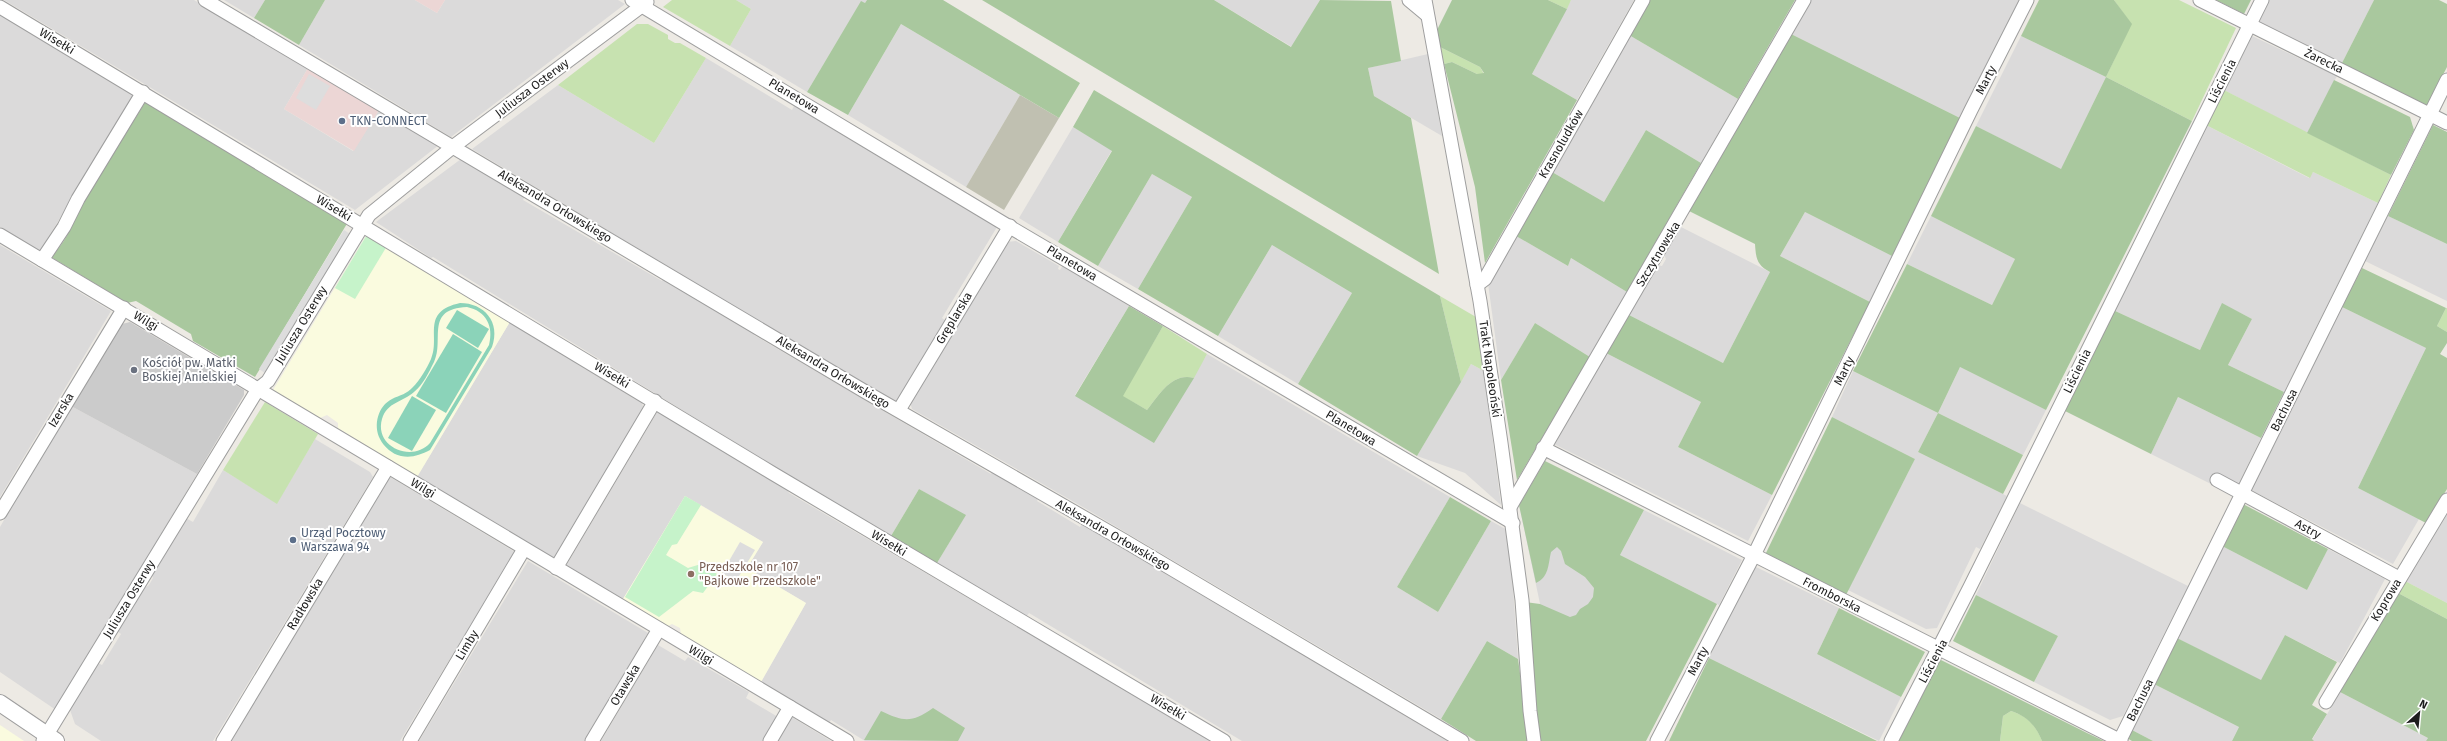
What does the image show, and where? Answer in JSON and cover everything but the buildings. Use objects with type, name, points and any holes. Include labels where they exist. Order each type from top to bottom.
[{"type":"street","name":"Aleksandra Orłowskiego","points":[[205,0],[898,410],[1462,741]]},
{"type":"street","points":[[1409,0],[1427,15]]},
{"type":"street","name":"Trakt Napoleoński","points":[[1425,0],[1477,285],[1513,523],[1522,600],[1530,711],[1534,741]]},
{"type":"street","name":"Krasnoludków","points":[[1477,285],[1485,278],[1643,0]]},
{"type":"street","name":"Szczytnowska","points":[[1510,507],[1804,0]]},
{"type":"street","name":"Marty","points":[[1657,741],[1754,555],[1971,110],[2027,0]]},
{"type":"street","name":"Żarecka","points":[[2200,0],[2447,123]]},
{"type":"street","name":"Liścienia","points":[[1891,741],[1939,649],[2262,0]]},
{"type":"street","name":"Juliusza Osterwy","points":[[49,739],[258,389],[268,381],[362,225],[382,203],[641,2]]},
{"type":"street","name":"Planetowa","points":[[641,2],[1010,226],[1513,523]]},
{"type":"street","name":"Wisełki","points":[[0,7],[772,473],[1224,741]]},
{"type":"street","name":"Bachusa","points":[[2120,741],[2447,80]]},
{"type":"street","points":[[42,260],[64,227],[78,198],[142,92]]},
{"type":"street","name":"Gręplarska","points":[[898,410],[1010,226]]},
{"type":"street","name":"Wilgi","points":[[0,235],[847,741]]},
{"type":"street","name":"Izerska","points":[[0,513],[124,308]]},
{"type":"street","points":[[556,568],[655,401]]},
{"type":"street","name":"Fromborska","points":[[1543,448],[2120,741]]},
{"type":"street","name":"Radłowska","points":[[223,741],[388,467]]},
{"type":"street","name":"Astry","points":[[2217,480],[2399,578]]},
{"type":"street","name":"Koprowa","points":[[2326,702],[2447,500]]},
{"type":"street","name":"Limby","points":[[410,741],[524,549]]},
{"type":"street","name":"Otawska","points":[[592,741],[659,630]]},
{"type":"street","points":[[0,703],[49,739]]},
{"type":"street","points":[[770,741],[790,707]]},
{"type":"shaded area","points":[[4,0],[194,0],[308,68],[284,109],[353,151],[379,110],[439,145],[355,210]]},
{"type":"shaded area","points":[[224,0],[265,0],[254,18]]},
{"type":"shaded area","points":[[325,0],[415,0],[437,13],[445,0],[618,0],[625,4],[451,137],[299,45]]},
{"type":"shaded area","points":[[415,0],[445,0],[437,13]]},
{"type":"shaded area","points":[[736,0],[867,0],[865,3],[861,2],[807,92],[730,46],[751,9]]},
{"type":"shaded area","points":[[1214,0],[1320,0],[1292,47]]},
{"type":"shaded area","points":[[1571,0],[1634,0],[1577,100],[1532,74]]},
{"type":"shaded area","points":[[1810,0],[2021,0],[1962,119],[1791,34]]},
{"type":"shaded area","points":[[2266,0],[2374,0],[2342,63],[2255,20]]},
{"type":"shaded area","points":[[0,14],[135,95],[40,251],[0,227]]},
{"type":"shaded area","points":[[901,24],[1020,95],[966,187],[848,115]]},
{"type":"shaded area","points":[[2248,34],[2337,76],[2307,133],[2222,89]]},
{"type":"shaded area","points":[[1629,35],[1738,99],[1701,163],[1646,130],[1604,202],[1552,172]]},
{"type":"shaded area","points":[[2021,36],[2106,77],[2061,170],[1976,126]]},
{"type":"shaded area","points":[[1428,54],[1442,136],[1374,96],[1368,68]]},
{"type":"shaded area","points":[[706,58],[792,110],[794,106],[997,227],[942,318],[946,321],[895,403],[472,149],[558,85],[654,143]]},
{"type":"shaded area","points":[[308,68],[379,110],[354,151],[284,109]]},
{"type":"shaded area","points":[[309,74],[330,86],[316,110],[296,98]]},
{"type":"shaded area","points":[[1020,95],[1059,118],[1004,210],[966,187]]},
{"type":"shaded area","points":[[2204,124],[2309,178],[2313,172],[2378,203],[2284,392],[2228,365],[2252,319],[2223,304],[2200,350],[2113,310]]},
{"type":"shaded area","points":[[1073,127],[1112,150],[1058,242],[1019,218]]},
{"type":"shaded area","points":[[461,159],[525,196],[523,200],[662,281],[664,277],[756,331],[754,335],[991,474],[993,469],[1039,497],[1037,501],[1080,527],[1083,523],[1448,741],[1242,741],[1029,613],[1026,617],[937,563],[965,516],[919,489],[891,536],[743,452],[744,448],[433,257],[431,258],[376,222]]},
{"type":"shaded area","points":[[1152,174],[1192,197],[1138,289],[1098,266]]},
{"type":"shaded area","points":[[1805,212],[1892,256],[1870,302],[1780,256]]},
{"type":"shaded area","points":[[1931,216],[2015,259],[1992,305],[1907,264]]},
{"type":"shaded area","points":[[2388,216],[2447,244],[2447,301],[2365,261]]},
{"type":"shaded area","points":[[1681,227],[1770,272],[1723,363],[1629,315],[1658,265],[1662,266],[1666,259],[1664,255]]},
{"type":"shaded area","points":[[344,230],[350,234],[265,373],[259,369]]},
{"type":"shaded area","points":[[368,233],[511,320],[417,477],[338,428],[338,423],[327,415],[320,418],[273,390]]},
{"type":"shaded area","points":[[1516,236],[1568,266],[1571,258],[1627,292],[1590,357],[1535,323],[1501,380],[1488,283]]},
{"type":"shaded area","points":[[1016,241],[1059,266],[1058,269],[1060,270],[1063,265],[1129,306],[1075,395],[1154,442],[1207,354],[1450,497],[1397,587],[1438,612],[1491,521],[1509,531],[1518,659],[1487,641],[1441,719],[1088,510],[912,409],[910,402],[1006,242]]},
{"type":"shaded area","points":[[0,245],[111,311],[0,497]]},
{"type":"shaded area","points":[[1272,245],[1352,293],[1298,384],[1218,336]]},
{"type":"shaded area","points":[[2342,307],[2426,348],[2358,488],[2419,519],[2393,564],[2251,490]]},
{"type":"shaded area","points":[[511,320],[579,361],[577,364],[642,403],[644,410],[554,558],[417,477]]},
{"type":"shaded area","points":[[130,322],[244,390],[244,395],[197,474],[71,406],[122,324]]},
{"type":"shaded area","points":[[1606,353],[1701,402],[1678,447],[1772,495],[1748,541],[1552,443],[1581,397]]},
{"type":"shaded area","points":[[1471,364],[1484,371],[1501,505],[1465,473],[1417,456]]},
{"type":"shaded area","points":[[1960,367],[2046,410],[2023,455],[1938,413]]},
{"type":"shaded area","points":[[1853,371],[1938,413],[1918,452],[2007,496],[1980,549],[1976,547],[1937,628],[1926,629],[1848,590],[1915,459],[1832,417]]},
{"type":"shaded area","points":[[2178,397],[2261,438],[2233,495],[2151,454]]},
{"type":"shaded area","points":[[71,406],[197,474],[56,710],[0,672],[0,527]]},
{"type":"shaded area","points":[[659,409],[785,486],[789,493],[1212,741],[865,741],[831,720],[829,723],[761,682],[806,603],[747,568],[763,542],[701,505],[650,554],[623,599],[566,566]]},
{"type":"shaded area","points":[[315,439],[370,472],[373,477],[213,741],[101,741],[75,724],[70,710],[98,663],[102,665],[121,634],[117,631],[144,588],[149,585],[153,578],[151,572],[163,559],[161,556],[184,517],[193,522],[223,470],[277,503]]},
{"type":"shaded area","points":[[390,477],[515,552],[400,741],[231,741]]},
{"type":"shaded area","name":"Przedszkole nr 107 \"Bajkowe Przedszkole\"","points":[[685,496],[763,542],[747,568],[806,603],[761,682],[681,634],[680,628],[672,624],[668,626],[623,599]]},
{"type":"shaded area","points":[[2020,503],[2188,586],[2123,716],[2110,720],[2034,682],[2058,636],[1976,595]]},
{"type":"shaded area","points":[[1519,505],[1620,555],[1555,674]]},
{"type":"shaded area","points":[[1644,510],[1742,560],[1719,605],[1620,555]]},
{"type":"shaded area","points":[[2447,511],[2447,603],[2405,581]]},
{"type":"shaded area","points":[[740,542],[755,550],[736,581],[722,573]]},
{"type":"shaded area","points":[[2222,546],[2307,590],[2328,549],[2385,579],[2340,663],[2285,635],[2261,681],[2177,638]]},
{"type":"shaded area","points":[[528,561],[648,633],[585,741],[419,741]]},
{"type":"shaded area","points":[[1754,566],[1839,608],[1817,654],[1901,697],[1879,741],[1709,658]]},
{"type":"shaded area","points":[[658,645],[685,661],[688,657],[749,692],[746,698],[778,717],[764,741],[601,741]]},
{"type":"shaded area","points":[[2154,684],[2239,727],[2232,741],[2153,741],[2132,730]]},
{"type":"shaded area","points":[[2340,692],[2428,738],[2426,741],[2312,740]]},
{"type":"shaded area","points":[[790,716],[831,741],[776,741]]},
{"type":"shaded area","points":[[0,725],[24,741],[0,741]]},
{"type":"green space","points":[[265,0],[325,0],[299,45],[254,18]]},
{"type":"green space","points":[[672,0],[736,0],[751,9],[730,46],[663,7]]},
{"type":"green space","points":[[867,0],[943,0],[1080,83],[1059,118],[901,24],[848,115],[807,92],[861,1],[865,3]]},
{"type":"green space","points":[[982,0],[1214,0],[1291,47],[1320,0],[1391,1],[1401,61],[1368,68],[1374,96],[1411,118],[1439,274]]},
{"type":"green space","points":[[1452,0],[1548,0],[1567,9],[1532,74],[1577,100],[1485,263],[1475,187],[1444,64],[1452,62],[1477,74],[1484,73],[1480,67],[1440,47],[1436,32]]},
{"type":"green space","points":[[1548,0],[1571,0],[1567,9]]},
{"type":"green space","points":[[1649,0],[1795,0],[1738,99],[1629,35]]},
{"type":"green space","points":[[2039,0],[2114,0],[2132,24],[2106,77],[2021,36]]},
{"type":"green space","points":[[2114,0],[2179,0],[2236,28],[2192,121],[2106,77],[2131,24]]},
{"type":"green space","points":[[2216,0],[2251,0],[2244,14]]},
{"type":"green space","points":[[2374,0],[2439,0],[2447,4],[2447,67],[2427,106],[2342,63]]},
{"type":"green space","points":[[637,24],[648,24],[668,35],[668,39],[675,43],[680,43],[706,58],[654,143],[558,85]]},
{"type":"green space","points":[[1791,34],[1962,119],[1892,256],[1805,212],[1780,256],[1870,302],[1772,495],[1678,447],[1701,402],[1606,353],[1629,315],[1723,363],[1770,272],[1762,267],[1758,261],[1755,244],[1689,211]]},
{"type":"green space","points":[[1440,47],[1480,67],[1484,74],[1477,74],[1452,62],[1444,64]]},
{"type":"green space","points":[[2106,77],[2192,121],[2046,410],[1960,367],[1938,413],[1853,371],[1907,264],[1992,305],[2015,259],[1931,216],[1976,126],[2061,169]]},
{"type":"green space","points":[[2334,80],[2410,117],[2414,130],[2391,175],[2307,133]]},
{"type":"green space","points":[[2222,89],[2391,175],[2378,203],[2313,172],[2310,178],[2204,124]]},
{"type":"green space","points":[[1094,90],[1440,296],[1461,382],[1417,456],[1298,384],[1352,293],[1272,245],[1218,336],[1138,289],[1192,197],[1152,174],[1098,266],[1058,242],[1112,151],[1073,127]]},
{"type":"green space","points":[[146,101],[348,222],[255,377],[193,341],[191,334],[136,301],[127,303],[51,257],[67,236],[77,212]]},
{"type":"green space","points":[[2433,125],[2447,132],[2447,244],[2388,216]]},
{"type":"green space","points":[[1646,130],[1701,163],[1627,292],[1571,258],[1568,266],[1516,236],[1552,172],[1604,202]]},
{"type":"green space","points":[[368,233],[387,246],[355,299],[335,288]]},
{"type":"green space","points":[[2362,268],[2446,308],[2437,326],[2447,332],[2447,343],[2440,354],[2447,358],[2447,489],[2426,523],[2358,488],[2426,348],[2342,307]]},
{"type":"green space","points":[[1440,296],[1476,317],[1484,371],[1471,364],[1461,382]]},
{"type":"green space","points":[[460,303],[476,306],[483,310],[492,322],[494,330],[492,347],[430,450],[419,455],[405,457],[394,454],[380,439],[377,428],[378,416],[383,406],[387,402],[411,389],[423,374],[431,359],[433,351],[434,326],[436,319],[440,312],[448,307]],"holes":[[[467,307],[474,309],[487,320],[490,332],[489,345],[430,443],[422,449],[414,452],[405,452],[396,449],[389,444],[381,429],[384,413],[391,406],[414,392],[426,378],[437,353],[438,327],[445,313],[454,309]]]},
{"type":"green space","points":[[2222,303],[2252,319],[2228,365],[2284,392],[2261,438],[2178,397],[2151,454],[2065,411],[2113,310],[2200,350]]},
{"type":"green space","points":[[1129,306],[1163,326],[1123,396],[1147,410],[1167,386],[1179,378],[1194,378],[1154,443],[1075,396]]},
{"type":"green space","points":[[2447,308],[2447,332],[2437,326]]},
{"type":"green space","points":[[457,310],[489,329],[478,348],[446,328]]},
{"type":"green space","points":[[1535,323],[1590,357],[1517,480],[1501,380]]},
{"type":"green space","points":[[1163,326],[1207,354],[1194,378],[1179,378],[1167,386],[1147,410],[1122,396]]},
{"type":"green space","points":[[453,334],[482,352],[446,413],[416,396]]},
{"type":"green space","points":[[412,396],[436,410],[412,451],[388,438]]},
{"type":"green space","points":[[265,402],[318,434],[277,504],[223,470]]},
{"type":"green space","points":[[1938,413],[2023,455],[2003,494],[1918,452]]},
{"type":"green space","points":[[1832,417],[1915,459],[1846,595],[1765,555]]},
{"type":"green space","points":[[1545,461],[1644,510],[1620,555],[1717,604],[1646,741],[1476,741],[1441,719],[1487,641],[1518,659],[1525,709],[1525,602],[1540,604],[1570,617],[1576,615],[1580,609],[1588,604],[1593,597],[1594,588],[1585,577],[1565,564],[1561,551],[1557,547],[1551,552],[1546,574],[1536,583],[1519,505]]},
{"type":"green space","points":[[919,489],[966,515],[937,563],[891,536]]},
{"type":"green space","points":[[685,496],[701,505],[677,544],[672,545],[666,555],[688,568],[701,564],[717,574],[703,593],[693,591],[659,617],[625,597]]},
{"type":"green space","points":[[1450,497],[1491,521],[1438,612],[1397,587]]},
{"type":"green space","points":[[2243,504],[2328,549],[2307,590],[2222,546]]},
{"type":"green space","points":[[2405,581],[2447,603],[2447,619],[2398,593]]},
{"type":"green space","points":[[2398,593],[2447,619],[2447,741],[2426,741],[2428,738],[2340,692]]},
{"type":"green space","points":[[1976,595],[2058,636],[2034,682],[1953,641]]},
{"type":"green space","points":[[1839,608],[1925,652],[1901,697],[1817,654]]},
{"type":"green space","points":[[2285,635],[2337,662],[2312,705],[2327,714],[2312,739],[2314,741],[2232,741],[2239,727],[2154,684],[2177,638],[2261,680]]},
{"type":"green space","points":[[1709,658],[1877,741],[1669,741]]},
{"type":"green space","points":[[1939,659],[2104,741],[2042,741],[2034,726],[2030,722],[2017,713],[2011,711],[2003,716],[2000,741],[1898,741]]},
{"type":"green space","points":[[933,708],[965,728],[958,741],[864,740],[881,711],[902,719],[908,719],[926,713]]},
{"type":"green space","points":[[2011,711],[2026,718],[2037,730],[2042,741],[2000,741],[2003,716]]},
{"type":"green space","points":[[2132,730],[2153,741],[2132,741],[2127,738]]},
{"type":"place","name":"TKN-CONNECT","points":[[342,121]]},
{"type":"place","name":"Kościół pw. Matki Boskiej Anielskiej","points":[[134,370]]},
{"type":"place","name":"Urząd Pocztowy Warszawa 94","points":[[293,540]]},
{"type":"place","name":"Przedszkole nr 107 \"Bajkowe Przedszkole\"","points":[[691,574]]}]
